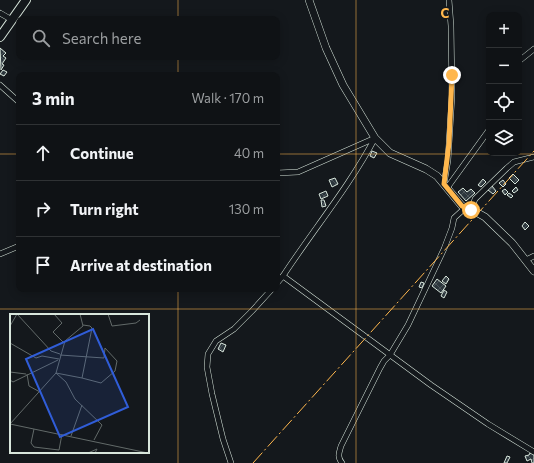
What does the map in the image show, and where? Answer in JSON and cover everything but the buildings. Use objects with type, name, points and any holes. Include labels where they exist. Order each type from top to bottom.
[{"type":"main road","points":[[0,37],[26,0]]},
{"type":"street","points":[[309,0],[326,48],[344,85],[375,138],[390,153],[431,172],[441,179],[458,201],[468,209],[485,217],[512,243],[534,271]]},
{"type":"street","points":[[446,186],[452,95],[449,0]]},
{"type":"street","points":[[0,13],[12,20]]},
{"type":"street","points":[[522,59],[534,49]]},
{"type":"street","points":[[0,85],[16,99]]},
{"type":"street","points":[[446,186],[486,134]]},
{"type":"street","points":[[280,173],[298,172],[375,138]]},
{"type":"street","points":[[280,280],[333,205],[375,138]]},
{"type":"street","points":[[342,463],[338,456],[341,446],[380,368],[390,355],[408,325],[430,280],[452,228],[454,218],[468,209],[478,195],[514,162],[534,157]]},
{"type":"street","points":[[0,254],[16,247]]},
{"type":"street","points":[[526,260],[534,256]]},
{"type":"street","points":[[283,276],[431,385],[488,424],[534,452]]},
{"type":"street","points":[[231,463],[223,439],[212,394],[207,367],[208,354],[216,341],[234,329],[269,292]]},
{"type":"power","points":[[253,463],[534,151]]},
{"type":"route","points":[[452,75],[448,160],[444,184],[462,206],[471,210]]}]
